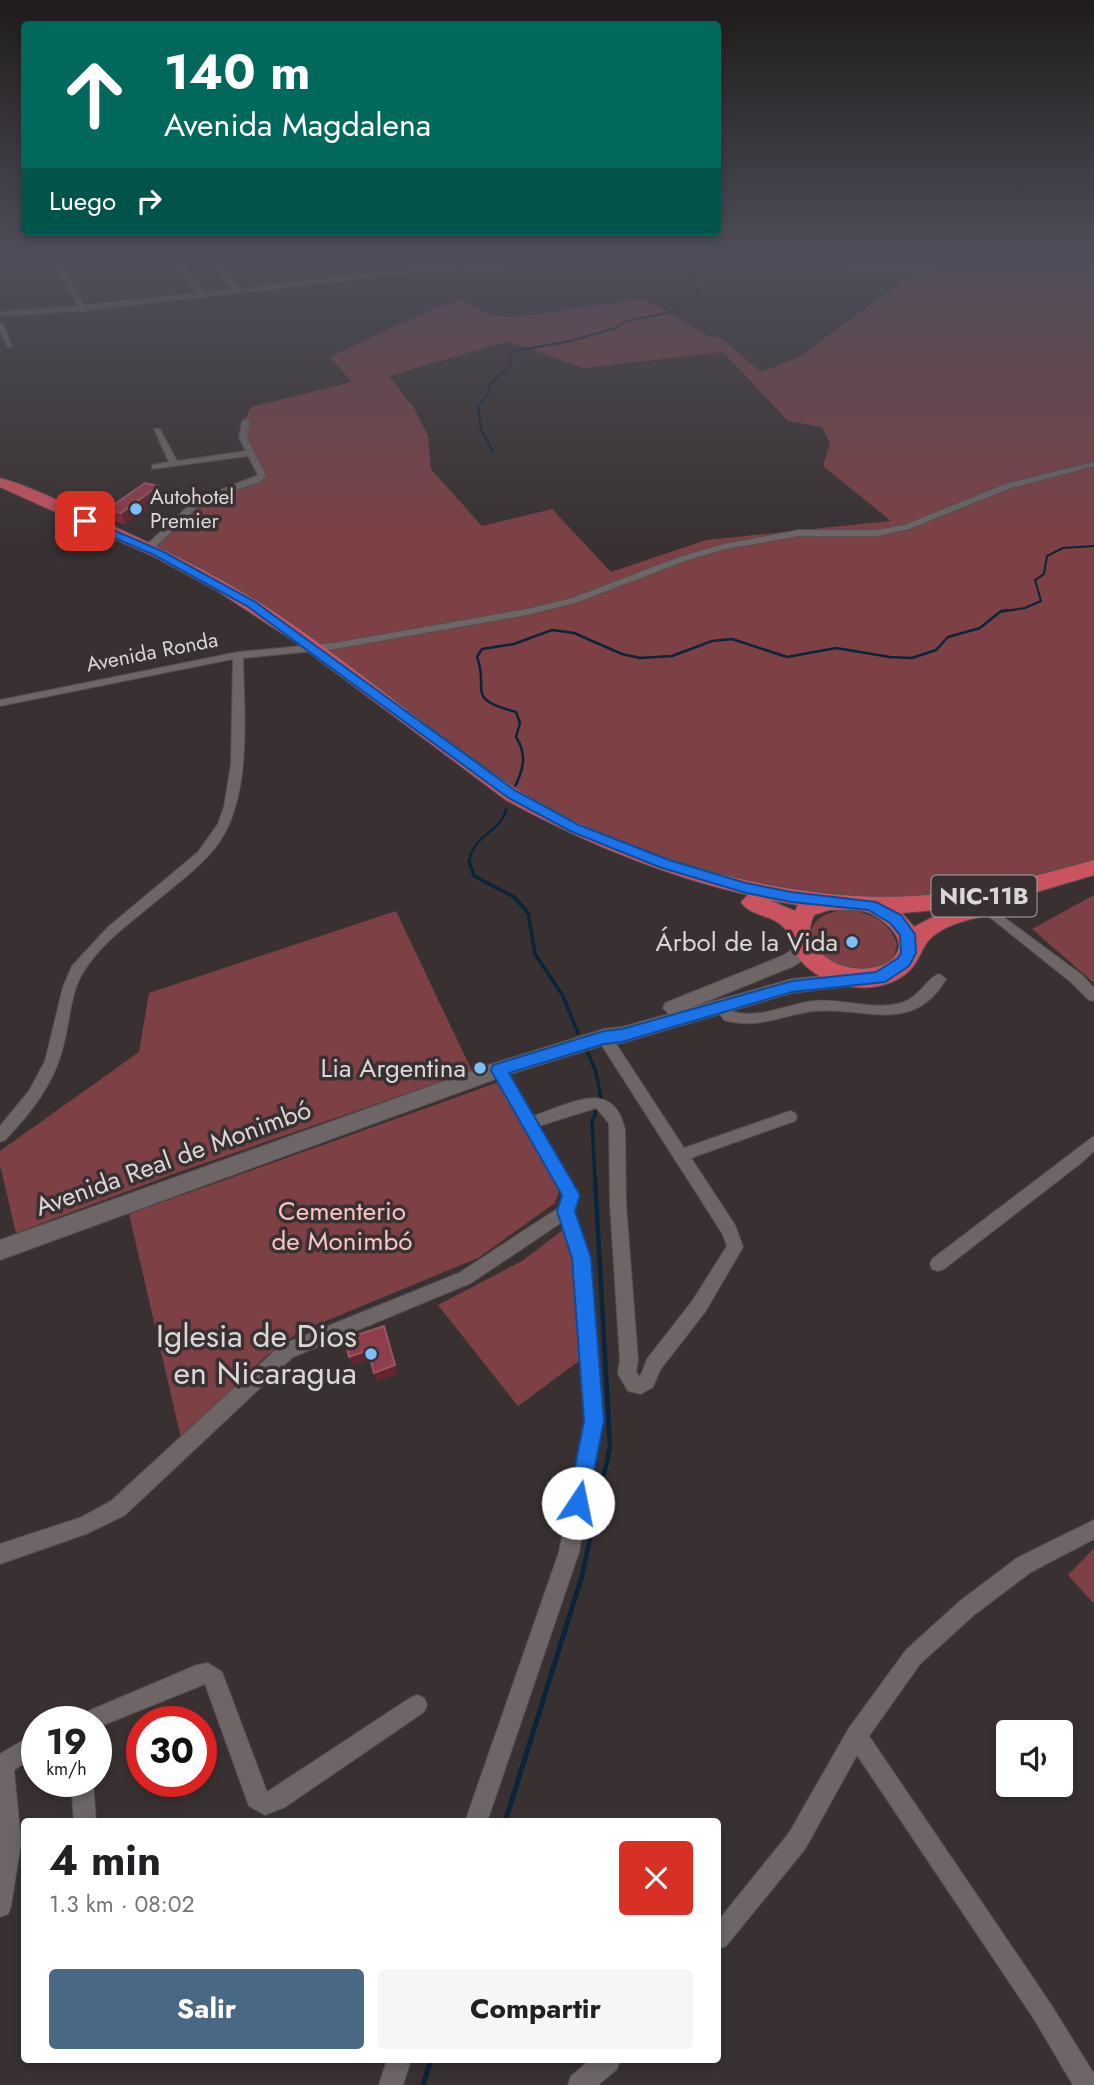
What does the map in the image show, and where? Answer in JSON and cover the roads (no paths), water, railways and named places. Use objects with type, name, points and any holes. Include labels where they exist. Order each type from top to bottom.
[{"type":"highway","name":"NIC-11B","points":[[0,482],[148,549],[230,592],[536,818],[596,849],[781,912],[791,919],[808,955],[832,974],[852,980],[872,980],[888,974],[903,962],[910,945],[925,929],[940,920],[1094,877]]},
{"type":"highway","name":"NIC-11B","points":[[0,489],[196,579],[305,648],[512,794],[574,828],[628,850],[766,893],[871,905],[964,900],[1017,889],[1094,867]]},
{"type":"highway","points":[[799,935],[806,910],[827,902]]},
{"type":"highway","name":"NIC-11B","points":[[871,905],[895,919],[907,934],[910,945]]},
{"type":"street","points":[[148,549],[191,507],[211,495],[262,476],[243,438],[246,421]]},
{"type":"street","points":[[158,431],[174,464]]},
{"type":"street","points":[[155,467],[250,453]]},
{"type":"street","name":"Avenida Ronda","points":[[0,703],[237,655],[305,648],[527,612],[575,600],[682,559],[724,547],[799,533],[877,533],[906,527],[1008,486],[1094,464]]},
{"type":"street","points":[[0,1136],[44,1082],[75,974],[84,960],[124,921],[184,870],[212,842],[224,825],[231,801],[238,733],[237,655]]},
{"type":"street","points":[[986,908],[1077,979],[1094,996]]},
{"type":"street","name":"Avenida Real de Monimbó","points":[[604,1037],[618,1028],[777,967],[798,954],[799,935]]},
{"type":"street","points":[[722,1006],[729,1016],[751,1020],[816,1006],[899,1009],[924,997],[939,979]]},
{"type":"street","name":"Avenida Real de Monimbó","points":[[0,1251],[499,1070],[604,1037],[622,1035],[810,982],[852,980]]},
{"type":"street","points":[[528,1124],[596,1102],[603,1104],[616,1121],[618,1204],[629,1360],[627,1374],[634,1385],[641,1385],[647,1381],[653,1365],[699,1306],[735,1247],[734,1238],[604,1037]]},
{"type":"street","points":[[477,1818],[569,1552],[594,1421],[582,1258],[566,1211],[571,1195],[499,1070]]},
{"type":"street","points":[[679,1156],[790,1117]]},
{"type":"street","points":[[938,1264],[981,1228],[1014,1208],[1053,1178],[1094,1142]]},
{"type":"street","points":[[0,1554],[86,1525],[118,1508],[288,1351],[465,1279],[566,1211]]},
{"type":"street","points":[[721,1934],[797,1841],[856,1735],[913,1657],[967,1608],[1024,1565],[1094,1529]]},
{"type":"street","points":[[112,1711],[197,1675],[208,1673],[215,1679],[257,1798],[265,1804],[277,1799],[417,1705]]},
{"type":"street","points":[[856,1735],[1042,2011],[1087,2085]]},
{"type":"street","points":[[0,1906],[10,1842],[2,1766],[21,1753]]},
{"type":"street","points":[[83,1797],[85,1818]]},
{"type":"street","points":[[391,2085],[398,2063]]},
{"type":"street","points":[[580,2085],[605,2063]]},
{"type":"waterway","points":[[493,452],[481,429],[478,407],[490,391],[489,385],[512,364],[509,359],[514,351]]},
{"type":"waterway","points":[[1000,612],[1025,608],[1041,601],[1035,580],[1044,574],[1047,556],[1063,548],[1094,546]]},
{"type":"waterway","points":[[513,790],[523,764],[522,750],[516,737],[520,723],[516,712],[489,702],[481,692],[477,657],[482,649],[514,644],[552,630],[574,633],[622,654],[640,658],[672,656],[712,641],[732,639],[787,657],[836,648],[912,658],[936,650],[948,637],[980,628],[1001,611],[1008,610]]},
{"type":"waterway","points":[[469,862],[475,846],[499,823],[506,809]]},
{"type":"waterway","points":[[469,862],[474,876],[514,897],[528,913],[535,954],[563,996],[578,1033]]},
{"type":"waterway","points":[[587,1051],[596,1072],[601,1098]]},
{"type":"waterway","points":[[595,1180],[592,1122],[598,1107]]},
{"type":"waterway","points":[[581,1580],[610,1447],[595,1178]]},
{"type":"waterway","points":[[506,1818],[581,1579]]},
{"type":"waterway","points":[[423,2085],[430,2063]]},
{"type":"place","name":"Autohotel Premier","points":[[136,509]]},
{"type":"place","name":"Árbol de la Vida","points":[[852,942]]},
{"type":"place","name":"Lia Argentina","points":[[480,1068]]},
{"type":"place","name":"Iglesia de Dios en Nicaragua","points":[[371,1354]]},
{"type":"park label","name":"Cementerio de Monimbó","points":[[342,1226]]}]
